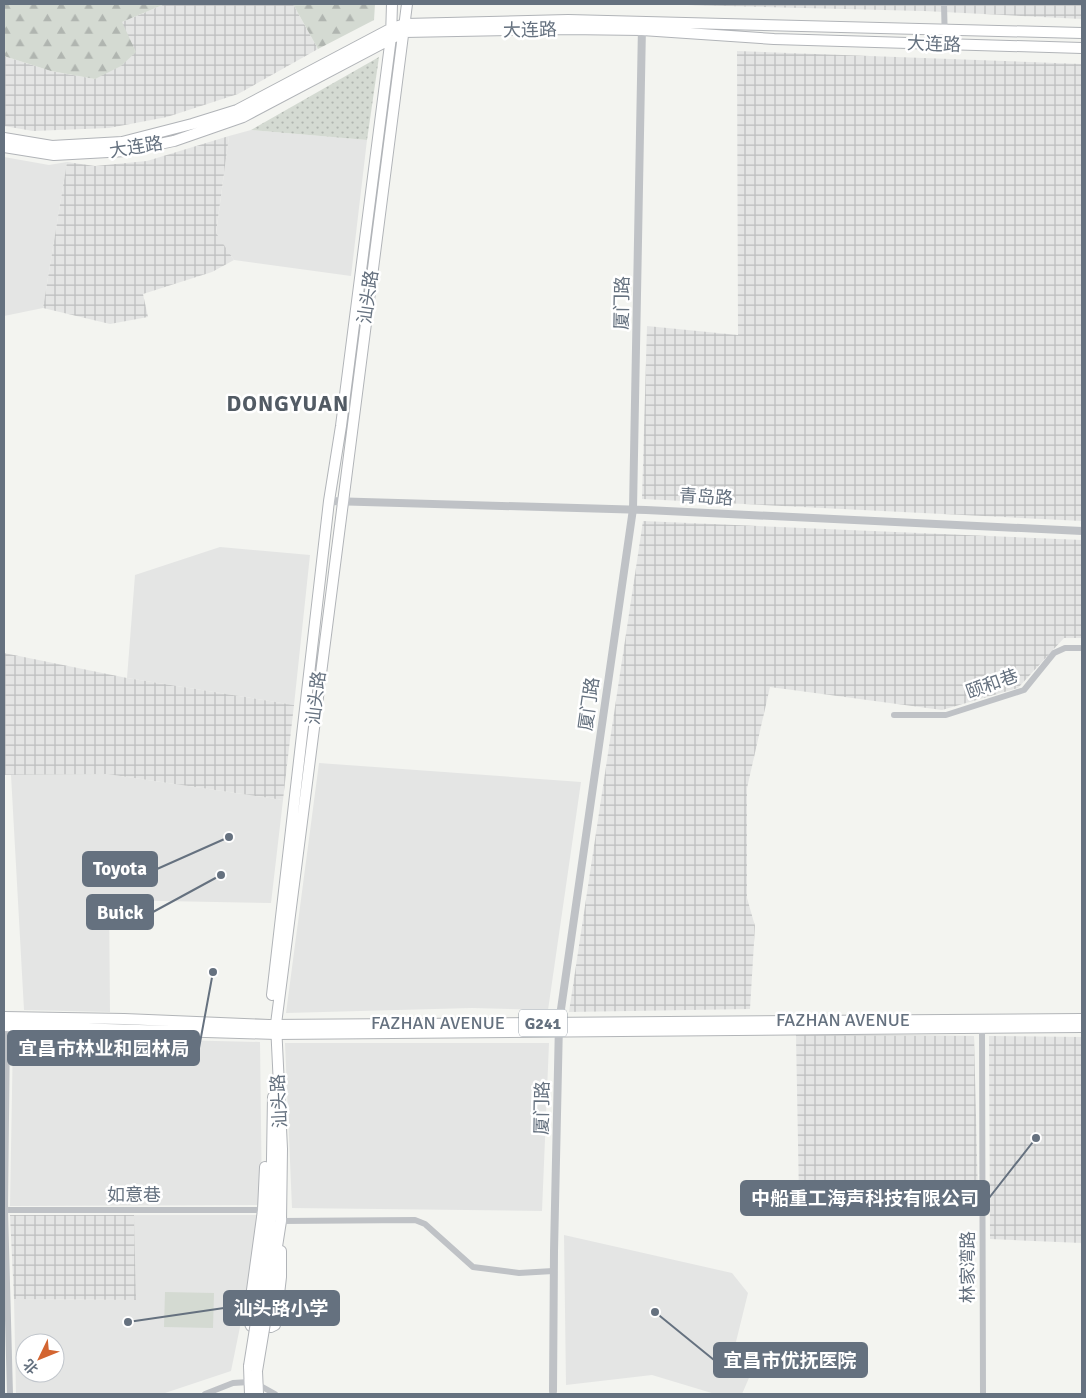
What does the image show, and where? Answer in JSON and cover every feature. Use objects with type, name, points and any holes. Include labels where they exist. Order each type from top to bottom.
[{"type":"main road","name":"汕头路","points":[[250,1394],[255,1386],[253,1369],[261,1316],[271,1220],[273,1029],[329,501],[341,426],[391,32],[392,4]]},
{"type":"main road","name":"汕头路","points":[[261,1316],[281,1221],[282,1149],[273,1029],[407,4]]},
{"type":"main road","name":"大连路","points":[[4,138],[52,146],[122,142],[192,124],[237,110],[391,32],[404,28],[566,29],[642,26],[1082,32]]},
{"type":"main road","name":"大连路","points":[[642,26],[774,39],[1082,48]]},
{"type":"main road","name":"大连路","points":[[4,146],[54,155],[126,151],[174,141],[243,117],[391,32]]},
{"type":"main road","name":"FAZHAN AVENUE","points":[[983,1024],[1082,1019]]},
{"type":"main road","name":"FAZHAN AVENUE","points":[[5,1023],[273,1029],[983,1024],[1082,1027]]},
{"type":"main road","points":[[251,1326],[248,1319],[263,1210],[266,1107],[273,1085]]},
{"type":"main road","points":[[271,1327],[275,1325],[281,1277],[281,1221]]},
{"type":"street","points":[[944,4],[945,44]]},
{"type":"street","name":"厦门路","points":[[553,1391],[559,1027],[633,509],[642,26]]},
{"type":"street","name":"青岛路","points":[[329,501],[633,509],[1082,531]]},
{"type":"street","name":"颐和巷","points":[[894,715],[946,715],[1024,690],[1054,653],[1065,648],[1082,648]]},
{"type":"street","points":[[5,1023],[5,1210],[10,1394]]},
{"type":"street","name":"林家湾路","points":[[983,1024],[983,1394]]},
{"type":"street","name":"如意巷","points":[[5,1210],[263,1210]]},
{"type":"street","points":[[281,1221],[416,1220],[425,1224],[473,1267],[519,1273],[554,1271]]},
{"type":"street","points":[[205,1394],[233,1383],[255,1386],[275,1394]]},
{"type":"shaded area","points":[[165,4],[293,4],[318,49],[238,94],[167,117],[109,128],[33,131],[4,126],[4,56],[51,71],[95,79],[122,22]]},
{"type":"shaded area","points":[[649,4],[1082,4],[1082,19],[924,11]]},
{"type":"shaded area","points":[[737,51],[1082,64],[1082,521],[642,499],[647,326],[738,335]]},
{"type":"shaded area","points":[[251,130],[367,140],[351,276],[234,260],[216,234],[229,136]]},
{"type":"shaded area","points":[[229,136],[216,233],[234,260],[212,272],[143,294],[148,317],[110,324],[43,308],[67,162],[95,166],[147,161]]},
{"type":"shaded area","points":[[4,157],[49,165],[67,162],[43,308],[4,316]]},
{"type":"shaded area","points":[[643,521],[1082,540],[1082,638],[1064,638],[1018,688],[942,710],[770,687],[747,788],[747,898],[755,926],[750,1009],[569,1012]]},
{"type":"shaded area","points":[[220,547],[310,555],[294,705],[127,678],[135,575]]},
{"type":"shaded area","points":[[4,653],[127,678],[294,705],[283,800],[107,774],[4,775]]},
{"type":"shaded area","points":[[319,763],[581,782],[548,1010],[472,1008],[286,1013]]},
{"type":"shaded area","points":[[107,774],[283,800],[271,903],[109,900],[110,1012],[24,1010],[11,775]]},
{"type":"shaded area","points":[[796,1035],[974,1036],[978,1198],[799,1197]]},
{"type":"shaded area","points":[[13,1036],[260,1042],[262,1205],[10,1206]]},
{"type":"shaded area","points":[[989,1036],[1082,1037],[1082,1243],[990,1239]]},
{"type":"shaded area","points":[[285,1043],[549,1043],[542,1211],[292,1208]]},
{"type":"shaded area","points":[[10,1215],[134,1215],[136,1300],[14,1299]]},
{"type":"shaded area","points":[[134,1215],[257,1215],[250,1278],[231,1371],[162,1394],[16,1394],[16,1383],[65,1383],[65,1333],[15,1333],[15,1346],[14,1299],[136,1300]]},
{"type":"shaded area","points":[[564,1235],[732,1273],[748,1293],[733,1354],[755,1364],[742,1394],[715,1394],[652,1375],[566,1385]]},
{"type":"green space","points":[[4,4],[165,4],[122,22],[136,52],[121,66],[95,79],[51,71],[4,56]]},
{"type":"green space","points":[[293,4],[375,4],[374,20],[318,49]]},
{"type":"green space","points":[[379,57],[367,140],[251,130]]},
{"type":"green space","points":[[165,1292],[214,1293],[213,1328],[164,1327]]},
{"type":"place","name":"Toyota","points":[[229,837]]},
{"type":"place","name":"Buick","points":[[221,875]]},
{"type":"place","name":"宜昌市林业和园林局","points":[[213,972]]},
{"type":"place","name":"中船重工海声科技有限公司","points":[[1036,1138]]},
{"type":"place","name":"宜昌市优抚医院","points":[[655,1312]]},
{"type":"place","name":"汕头路小学","points":[[128,1322]]},
{"type":"district","name":"DONGYUAN","points":[[288,403]]}]
